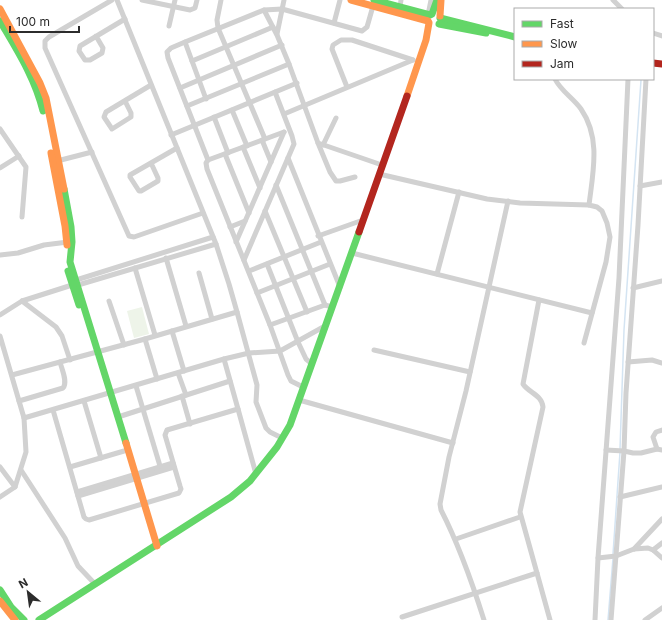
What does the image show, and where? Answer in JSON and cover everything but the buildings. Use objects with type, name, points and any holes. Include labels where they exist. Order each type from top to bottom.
[{"type":"main road","points":[[351,0],[373,3],[494,35],[512,36]]},
{"type":"main road","points":[[434,19],[437,0]]},
{"type":"main road","points":[[39,620],[155,547],[231,496],[250,481],[277,447],[290,424],[325,326],[329,306],[340,287],[352,253],[382,165],[415,60],[426,40],[441,0]]},
{"type":"main road","points":[[373,3],[400,3],[434,19]]},
{"type":"main road","points":[[0,9],[43,89],[71,227],[72,242],[70,262],[73,284]]},
{"type":"main road","points":[[0,22],[3,33],[33,79],[40,97],[68,242],[66,263],[96,353],[124,451],[134,477]]},
{"type":"main road","points":[[108,394],[118,417],[155,547]]},
{"type":"main road","points":[[0,590],[12,617]]},
{"type":"main road","points":[[0,601],[12,617],[24,620]]},
{"type":"street","points":[[112,0],[49,37],[45,41],[44,45],[129,236],[134,237],[203,212]]},
{"type":"street","points":[[117,0],[216,244],[249,353],[257,385],[256,402],[266,428],[270,432],[282,438]]},
{"type":"street","points":[[142,0],[193,10],[196,6],[197,0]]},
{"type":"street","points":[[169,26],[175,0]]},
{"type":"street","points":[[221,0],[217,20],[218,28],[264,139],[271,162]]},
{"type":"street","points":[[277,35],[284,0]]},
{"type":"street","points":[[334,24],[340,0]]},
{"type":"street","points":[[432,0],[434,19]]},
{"type":"street","points":[[613,0],[621,8]]},
{"type":"street","points":[[303,387],[289,379],[280,351],[249,271],[206,169],[206,163],[208,160],[167,52],[171,48],[264,10],[282,9],[362,31],[366,30],[373,3]]},
{"type":"street","points":[[264,10],[282,45],[297,83],[304,106],[321,144],[330,172],[336,181],[355,177]]},
{"type":"street","points":[[96,36],[103,48],[102,53],[90,60],[85,60],[79,51],[78,48],[80,46],[96,36],[125,20]]},
{"type":"street","points":[[192,61],[273,27]]},
{"type":"street","points":[[347,87],[332,49],[333,45],[341,40],[352,40],[415,60]]},
{"type":"street","points":[[185,42],[206,99]]},
{"type":"street","points":[[180,88],[282,45]]},
{"type":"street","points":[[284,114],[415,60]]},
{"type":"street","points":[[187,106],[242,85],[289,64]]},
{"type":"street","points":[[556,80],[560,88],[572,98],[588,120],[592,132],[594,148],[589,205]]},
{"type":"street","points":[[595,620],[598,558],[619,278],[628,80]]},
{"type":"street","points":[[611,620],[624,451],[628,362],[646,80]]},
{"type":"street","points":[[171,135],[297,83]]},
{"type":"street","points":[[125,101],[131,113],[131,117],[112,129],[104,117],[104,113],[151,85]]},
{"type":"street","points":[[244,260],[294,144],[290,129],[275,92]]},
{"type":"street","points":[[232,110],[260,188]]},
{"type":"street","points":[[214,117],[226,154],[249,213]]},
{"type":"street","points":[[321,144],[336,118]]},
{"type":"street","points":[[0,129],[24,163],[26,172],[22,217]]},
{"type":"street","points":[[208,160],[290,129]]},
{"type":"street","points":[[236,242],[284,132]]},
{"type":"street","points":[[321,144],[382,165]]},
{"type":"street","points":[[151,163],[158,181],[141,191],[138,191],[130,176],[151,163],[177,148]]},
{"type":"street","points":[[57,161],[92,152]]},
{"type":"street","points":[[0,168],[19,156]]},
{"type":"street","points":[[288,158],[318,236],[340,287]]},
{"type":"street","points":[[379,174],[487,199],[508,202],[589,205],[598,207],[602,211],[607,223],[610,237],[606,262],[584,343]]},
{"type":"street","points":[[640,186],[662,182]]},
{"type":"street","points":[[270,325],[329,306],[311,271],[276,185]]},
{"type":"street","points":[[437,274],[458,192]]},
{"type":"street","points":[[484,620],[456,539],[441,510],[440,504],[508,202]]},
{"type":"street","points":[[265,211],[307,312]]},
{"type":"street","points":[[318,236],[363,220]]},
{"type":"street","points":[[230,227],[245,221]]},
{"type":"street","points":[[0,315],[22,301],[213,237]]},
{"type":"street","points":[[0,255],[18,253],[44,245],[68,242]]},
{"type":"street","points":[[249,271],[321,242]]},
{"type":"street","points":[[73,284],[135,268],[216,244]]},
{"type":"street","points":[[352,253],[592,313]]},
{"type":"street","points":[[166,258],[186,326]]},
{"type":"street","points":[[267,264],[298,342],[306,359],[312,364]]},
{"type":"street","points":[[257,293],[330,264]]},
{"type":"street","points":[[135,268],[155,336]]},
{"type":"street","points":[[199,273],[212,319]]},
{"type":"street","points":[[633,288],[662,281]]},
{"type":"street","points":[[539,300],[523,384],[541,400],[543,407],[520,516],[550,620]]},
{"type":"street","points":[[22,301],[56,326],[62,336],[70,360]]},
{"type":"street","points":[[109,302],[124,345]]},
{"type":"street","points":[[12,375],[96,353],[237,312]]},
{"type":"street","points":[[24,418],[224,359],[249,353],[280,351],[325,326]]},
{"type":"street","points":[[172,331],[190,424]]},
{"type":"street","points":[[0,336],[24,418],[27,448],[15,487],[0,497]]},
{"type":"street","points":[[145,339],[157,379]]},
{"type":"street","points":[[374,350],[470,372]]},
{"type":"street","points":[[224,359],[256,474]]},
{"type":"street","points":[[628,362],[652,360],[662,363]]},
{"type":"street","points":[[19,401],[63,388],[65,386],[65,382],[60,362]]},
{"type":"street","points":[[118,417],[230,381]]},
{"type":"street","points":[[136,386],[160,466]]},
{"type":"street","points":[[298,400],[453,443]]},
{"type":"street","points":[[84,401],[101,458]]},
{"type":"street","points":[[53,410],[84,517],[89,520],[179,493],[181,489],[165,432],[167,430],[238,409]]},
{"type":"street","points":[[606,450],[633,453],[660,450],[653,438],[656,432],[662,430]]},
{"type":"street","points":[[70,467],[124,451]]},
{"type":"street","points":[[134,477],[160,466],[174,465]]},
{"type":"street","points":[[78,494],[174,465]]},
{"type":"street","points":[[0,467],[15,487]]},
{"type":"street","points":[[21,470],[65,538],[78,566],[95,584]]},
{"type":"street","points":[[620,496],[662,487]]},
{"type":"street","points":[[456,539],[520,516]]},
{"type":"street","points":[[634,550],[662,519]]},
{"type":"street","points":[[653,550],[662,543]]},
{"type":"street","points":[[598,558],[616,556],[634,550],[648,548],[653,550],[662,558]]},
{"type":"street","points":[[402,617],[537,573]]},
{"type":"street","points":[[645,620],[662,608]]},
{"type":"shaded area","points":[[142,307],[149,334],[134,338],[127,311]]},
{"type":"waterway","points":[[620,449],[624,330],[641,80]]},
{"type":"waterway","points":[[613,554],[620,452]]},
{"type":"waterway","points":[[608,620],[613,558]]},
{"type":"traffic: fast","points":[[374,0],[430,15]]},
{"type":"traffic: fast","points":[[432,14],[437,0]]},
{"type":"traffic: fast","points":[[440,18],[514,37]]},
{"type":"traffic: fast","points":[[0,21],[30,76],[40,99],[43,111]]},
{"type":"traffic: fast","points":[[439,24],[486,33]]},
{"type":"traffic: fast","points":[[64,189],[71,227],[72,242],[70,262],[126,443]]},
{"type":"traffic: fast","points":[[39,620],[231,497],[250,481],[277,447],[290,425],[359,232]]},
{"type":"traffic: fast","points":[[68,271],[79,305]]},
{"type":"traffic: fast","points":[[0,590],[11,607],[24,620]]},
{"type":"traffic: slow","points":[[351,0],[428,21]]},
{"type":"traffic: slow","points":[[440,16],[441,0]]},
{"type":"traffic: slow","points":[[0,9],[40,83],[46,98],[64,189]]},
{"type":"traffic: slow","points":[[407,96],[426,40],[429,23]]},
{"type":"traffic: slow","points":[[51,153],[65,226],[67,245]]},
{"type":"traffic: slow","points":[[126,443],[157,546]]},
{"type":"traffic: slow","points":[[0,601],[15,620]]},
{"type":"traffic: jam","points":[[654,63],[662,64]]},
{"type":"traffic: jam","points":[[359,232],[407,96]]}]
